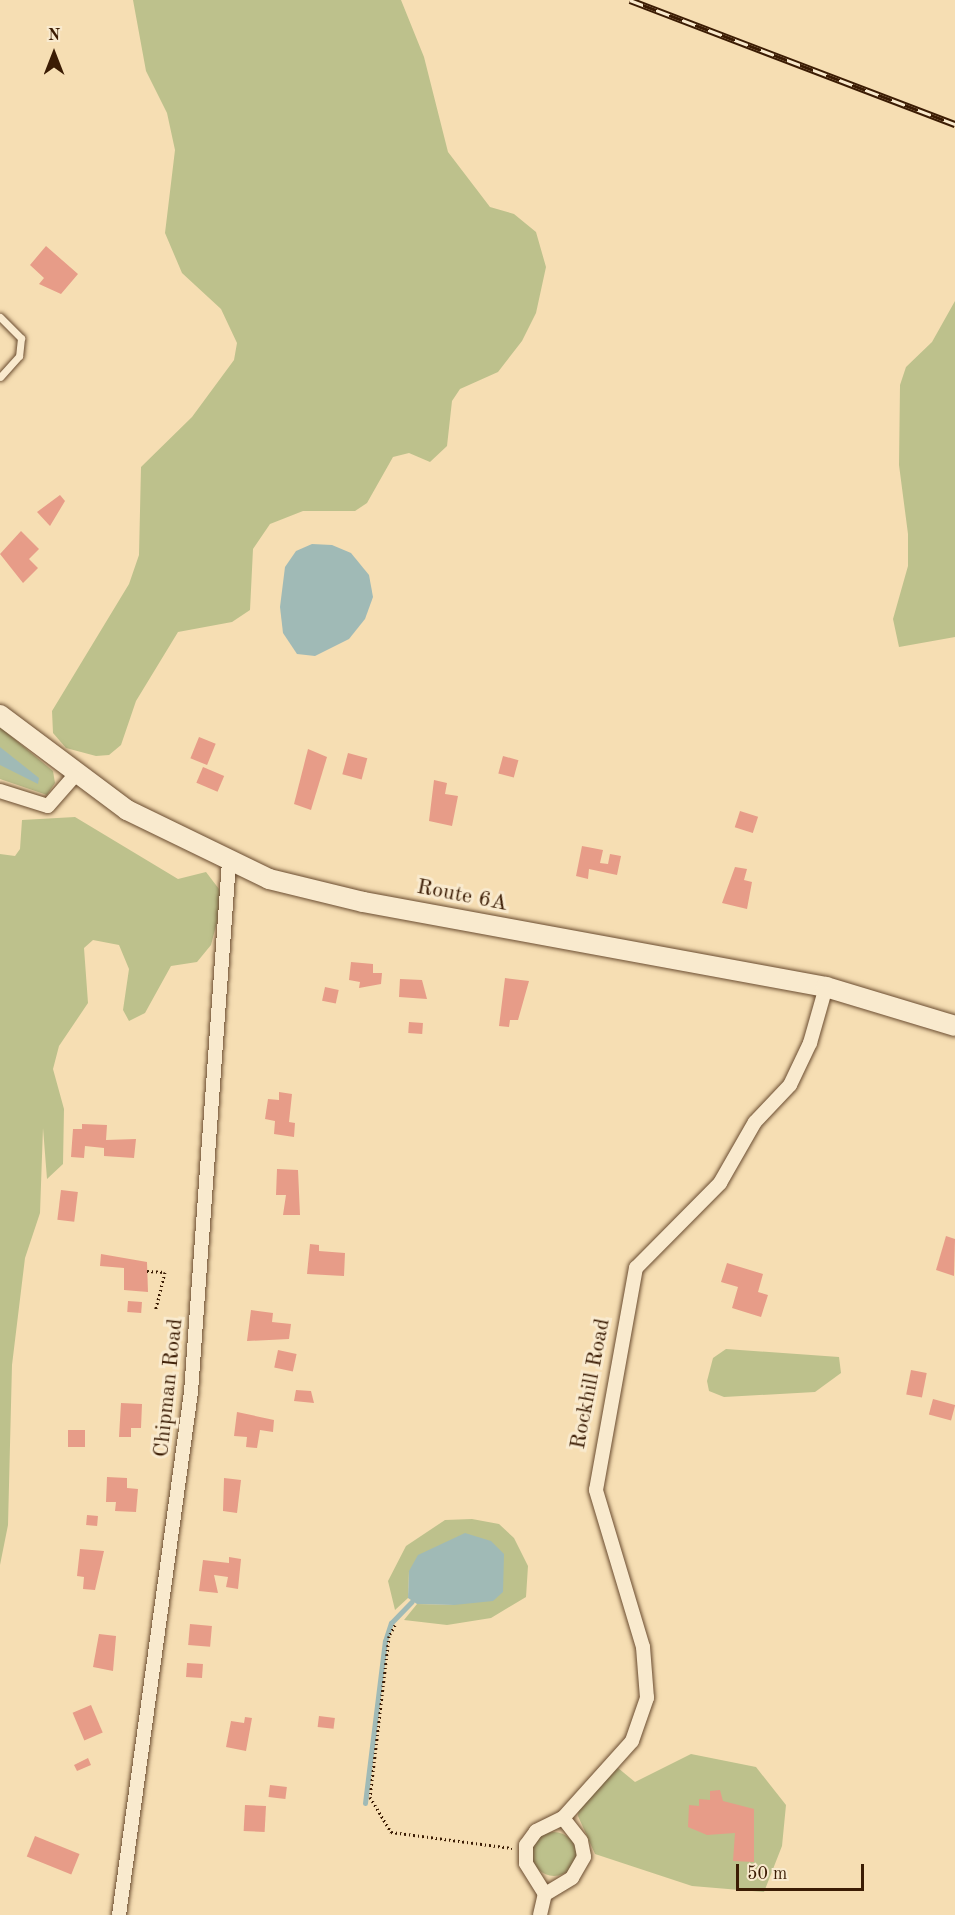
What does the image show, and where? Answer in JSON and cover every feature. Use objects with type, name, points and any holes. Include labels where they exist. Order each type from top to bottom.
[{"type":"main road","name":"Route 6A","points":[[0,715],[127,810],[229,862],[269,879],[363,902],[826,987],[955,1026]]},
{"type":"street","points":[[0,791],[48,806],[76,774]]},
{"type":"street","name":"Chipman Road","points":[[119,1915],[191,1392],[229,862]]},
{"type":"street","name":"Rockhill Road","points":[[525,1850],[536,1831],[563,1818],[632,1741],[647,1698],[643,1647],[596,1490],[636,1268],[720,1183],[755,1122],[790,1086],[810,1043],[826,987]]},
{"type":"street","points":[[545,1894],[572,1878],[584,1857],[580,1841],[563,1818]]},
{"type":"street","points":[[525,1850],[526,1863],[545,1894],[540,1915]]},
{"type":"lane","points":[[0,316],[14,327],[21,348],[0,377]]},
{"type":"path","points":[[147,1271],[165,1272],[156,1309]]},
{"type":"path","points":[[395,1625],[389,1636],[370,1789],[388,1828],[525,1850]]},
{"type":"green space","points":[[133,0],[401,0],[424,57],[448,152],[490,207],[514,214],[536,232],[546,267],[536,313],[522,341],[498,372],[460,389],[452,401],[447,446],[430,462],[409,453],[393,457],[367,503],[355,511],[303,511],[270,524],[253,549],[250,610],[232,622],[178,632],[136,701],[121,745],[109,755],[96,756],[66,748],[53,733],[52,711],[129,584],[139,555],[141,467],[192,417],[234,360],[237,343],[221,309],[182,273],[165,233],[175,150],[167,113],[146,71]]},
{"type":"green space","points":[[955,301],[955,637],[899,647],[893,619],[908,566],[908,534],[899,465],[900,385],[906,367],[932,342]]},
{"type":"green space","points":[[0,727],[53,771],[55,783],[47,795],[0,779]]},
{"type":"green space","points":[[75,817],[178,879],[206,872],[219,889],[221,907],[211,945],[197,962],[171,966],[145,1013],[129,1021],[123,1010],[129,969],[119,945],[93,940],[84,948],[88,1003],[59,1046],[53,1069],[64,1109],[63,1164],[47,1179],[43,1128],[40,1213],[25,1258],[12,1365],[8,1525],[0,1565],[0,854],[15,856],[20,849],[22,820]]},
{"type":"green space","points":[[726,1349],[839,1357],[841,1373],[815,1392],[724,1397],[709,1391],[707,1381],[713,1358]]},
{"type":"green space","points":[[472,1519],[499,1524],[514,1538],[528,1566],[526,1597],[491,1618],[447,1625],[404,1620],[417,1604],[454,1605],[409,1571],[408,1598],[395,1610],[388,1581],[406,1546],[445,1520]]},
{"type":"green space","points":[[691,1754],[756,1767],[786,1805],[782,1846],[764,1892],[692,1886],[595,1854],[578,1816],[579,1806],[618,1768],[635,1782]]},
{"type":"green space","points":[[554,1832],[570,1838],[576,1854],[570,1870],[554,1876],[538,1870],[532,1854],[538,1838]]},
{"type":"water","points":[[312,544],[332,545],[351,553],[369,575],[373,597],[365,619],[349,639],[315,656],[297,654],[283,633],[280,607],[285,567],[296,551]]},
{"type":"water","points":[[0,747],[39,778],[38,784],[0,765]]},
{"type":"water","points":[[465,1533],[491,1541],[504,1554],[503,1592],[493,1601],[454,1605],[417,1604],[408,1598],[409,1571],[418,1555]]},
{"type":"building","points":[[46,246],[78,274],[61,294],[39,284],[44,278],[30,265]]},
{"type":"building","points":[[60,495],[65,501],[50,526],[37,512]]},
{"type":"building","points":[[21,531],[39,549],[29,559],[38,568],[23,583],[0,554]]},
{"type":"building","points":[[199,737],[216,744],[207,765],[190,758]]},
{"type":"building","points":[[308,749],[327,757],[311,810],[294,804]]},
{"type":"building","points":[[348,753],[367,758],[362,779],[342,774]]},
{"type":"building","points":[[503,756],[518,760],[514,778],[498,773]]},
{"type":"building","points":[[203,767],[224,776],[218,792],[196,783]]},
{"type":"building","points":[[434,780],[447,783],[445,794],[458,796],[452,826],[429,821]]},
{"type":"building","points":[[740,811],[758,817],[753,833],[735,827]]},
{"type":"building","points":[[582,846],[603,850],[600,863],[608,864],[610,854],[621,856],[617,875],[589,869],[588,879],[576,876]]},
{"type":"building","points":[[735,867],[747,869],[744,880],[752,882],[747,909],[722,903]]},
{"type":"building","points":[[351,962],[373,964],[373,973],[382,973],[381,984],[359,988],[360,982],[349,980]]},
{"type":"building","points":[[505,978],[529,981],[518,1020],[510,1020],[509,1027],[499,1026]]},
{"type":"building","points":[[400,979],[422,980],[427,999],[399,997]]},
{"type":"building","points":[[325,987],[339,990],[336,1004],[322,1001]]},
{"type":"building","points":[[409,1022],[423,1023],[422,1034],[408,1033]]},
{"type":"building","points":[[279,1092],[292,1094],[289,1122],[295,1123],[294,1137],[274,1134],[275,1121],[265,1119],[268,1099],[279,1100]]},
{"type":"building","points":[[82,1124],[107,1125],[106,1140],[136,1139],[134,1158],[104,1156],[104,1148],[85,1146],[84,1158],[71,1157],[73,1129],[82,1129]]},
{"type":"building","points":[[277,1169],[298,1170],[300,1215],[283,1215],[286,1195],[276,1195]]},
{"type":"building","points":[[61,1190],[78,1192],[74,1222],[57,1220]]},
{"type":"building","points":[[946,1236],[955,1239],[954,1276],[936,1270]]},
{"type":"building","points":[[310,1244],[319,1245],[319,1251],[345,1253],[344,1276],[307,1274]]},
{"type":"building","points":[[101,1254],[147,1262],[148,1292],[124,1290],[124,1268],[100,1266]]},
{"type":"building","points":[[727,1263],[763,1274],[758,1292],[768,1295],[761,1317],[732,1308],[738,1287],[721,1282]]},
{"type":"building","points":[[128,1301],[142,1302],[141,1313],[127,1312]]},
{"type":"building","points":[[251,1310],[273,1313],[272,1322],[291,1324],[289,1339],[247,1341]]},
{"type":"building","points":[[278,1350],[297,1354],[293,1372],[274,1368]]},
{"type":"building","points":[[911,1370],[927,1373],[922,1398],[906,1395]]},
{"type":"building","points":[[296,1390],[311,1391],[314,1403],[294,1401]]},
{"type":"building","points":[[933,1399],[955,1405],[951,1420],[929,1414]]},
{"type":"building","points":[[121,1403],[142,1404],[141,1428],[131,1428],[131,1437],[119,1437]]},
{"type":"building","points":[[237,1412],[274,1420],[273,1432],[260,1430],[257,1448],[246,1447],[247,1437],[234,1436]]},
{"type":"building","points":[[68,1430],[85,1430],[85,1447],[68,1447]]},
{"type":"building","points":[[107,1477],[127,1478],[127,1488],[138,1489],[136,1512],[115,1511],[116,1502],[106,1502]]},
{"type":"building","points":[[224,1478],[241,1480],[237,1513],[223,1511]]},
{"type":"building","points":[[87,1515],[98,1516],[97,1526],[86,1525]]},
{"type":"building","points":[[80,1549],[104,1551],[95,1590],[83,1589],[84,1577],[77,1576]]},
{"type":"building","points":[[229,1557],[241,1559],[238,1589],[226,1587],[228,1577],[214,1575],[218,1593],[199,1591],[203,1560],[229,1563]]},
{"type":"building","points":[[190,1624],[212,1626],[210,1647],[188,1645]]},
{"type":"building","points":[[99,1634],[116,1636],[113,1671],[93,1667]]},
{"type":"building","points":[[187,1663],[203,1664],[202,1678],[186,1677]]},
{"type":"building","points":[[91,1705],[103,1733],[84,1740],[73,1713]]},
{"type":"building","points":[[319,1716],[335,1718],[334,1729],[318,1727]]},
{"type":"building","points":[[245,1717],[252,1718],[246,1751],[226,1747],[231,1721],[244,1723]]},
{"type":"building","points":[[88,1758],[91,1765],[77,1771],[74,1765]]},
{"type":"building","points":[[270,1785],[287,1787],[285,1799],[269,1797]]},
{"type":"building","points":[[720,1790],[723,1801],[754,1809],[754,1862],[733,1861],[735,1833],[707,1835],[688,1827],[689,1805],[699,1806],[699,1799],[710,1800],[710,1791]]},
{"type":"building","points":[[245,1805],[266,1806],[265,1832],[244,1831]]},
{"type":"building","points":[[35,1836],[80,1854],[71,1874],[27,1856]]},
{"type":"waterway","points":[[365,1803],[385,1641],[391,1623],[412,1601]]},
{"type":"railway","points":[[630,0],[955,124]]}]
